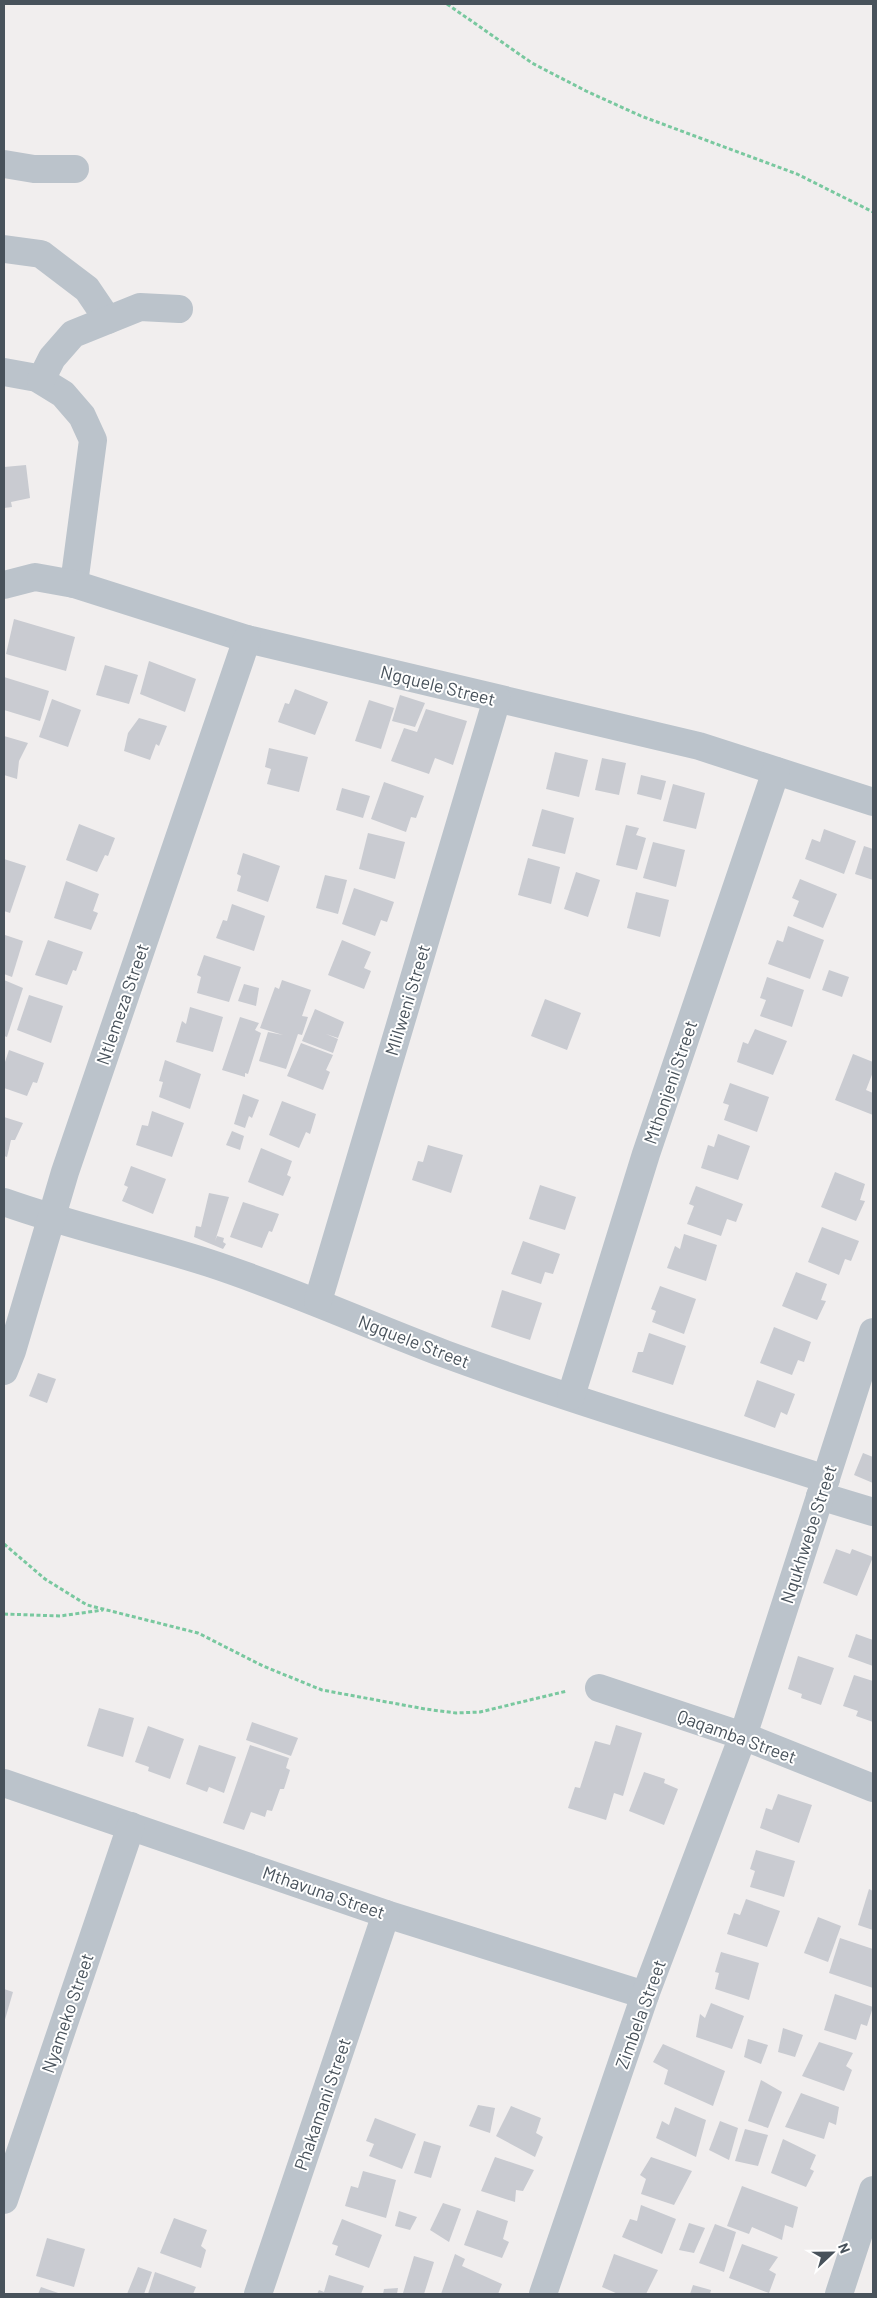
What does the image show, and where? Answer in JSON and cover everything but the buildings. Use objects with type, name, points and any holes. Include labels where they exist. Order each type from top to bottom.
[{"type":"street","points":[[4,164],[34,169],[74,169]]},
{"type":"street","points":[[4,249],[41,254],[86,289],[108,320]]},
{"type":"street","points":[[41,380],[52,358],[73,334],[140,307],[179,309]]},
{"type":"street","points":[[4,372],[41,380],[63,394],[82,416],[93,440],[74,584]]},
{"type":"street","name":"Ngquele Street","points":[[4,585],[34,577],[74,584],[247,639],[699,746],[873,802]]},
{"type":"street","name":"Ntlemeza Street","points":[[4,1371],[12,1351],[65,1172],[247,639]]},
{"type":"street","name":"Mlilweni Street","points":[[318,1301],[497,699]]},
{"type":"street","name":"Mthonjeni Street","points":[[572,1396],[646,1154],[776,771]]},
{"type":"street","name":"Ngquele Street","points":[[4,1202],[51,1219],[208,1262],[318,1301],[363,1322],[446,1354],[572,1396],[823,1487],[873,1512]]},
{"type":"street","name":"Nqukhwebe Street","points":[[743,1736],[873,1332]]},
{"type":"street","name":"Qaqamba Street","points":[[599,1688],[743,1736],[873,1788]]},
{"type":"street","name":"Zimbela Street","points":[[542,2294],[645,1996],[743,1736]]},
{"type":"street","name":"Mthavuna Street","points":[[4,1783],[386,1914],[645,1996]]},
{"type":"street","name":"Nyameko Street","points":[[4,2200],[131,1826]]},
{"type":"street","name":"Phakamani Street","points":[[258,2294],[386,1914]]},
{"type":"street","points":[[839,2294],[873,2190]]},
{"type":"path","points":[[448,4],[532,63],[586,91],[640,116],[797,174],[873,212]]},
{"type":"path","points":[[4,1544],[52,1584],[87,1605],[198,1633],[263,1666],[322,1690],[425,1710],[456,1713],[480,1712],[561,1691],[599,1688]]},
{"type":"path","points":[[4,1614],[60,1616],[105,1609]]}]
